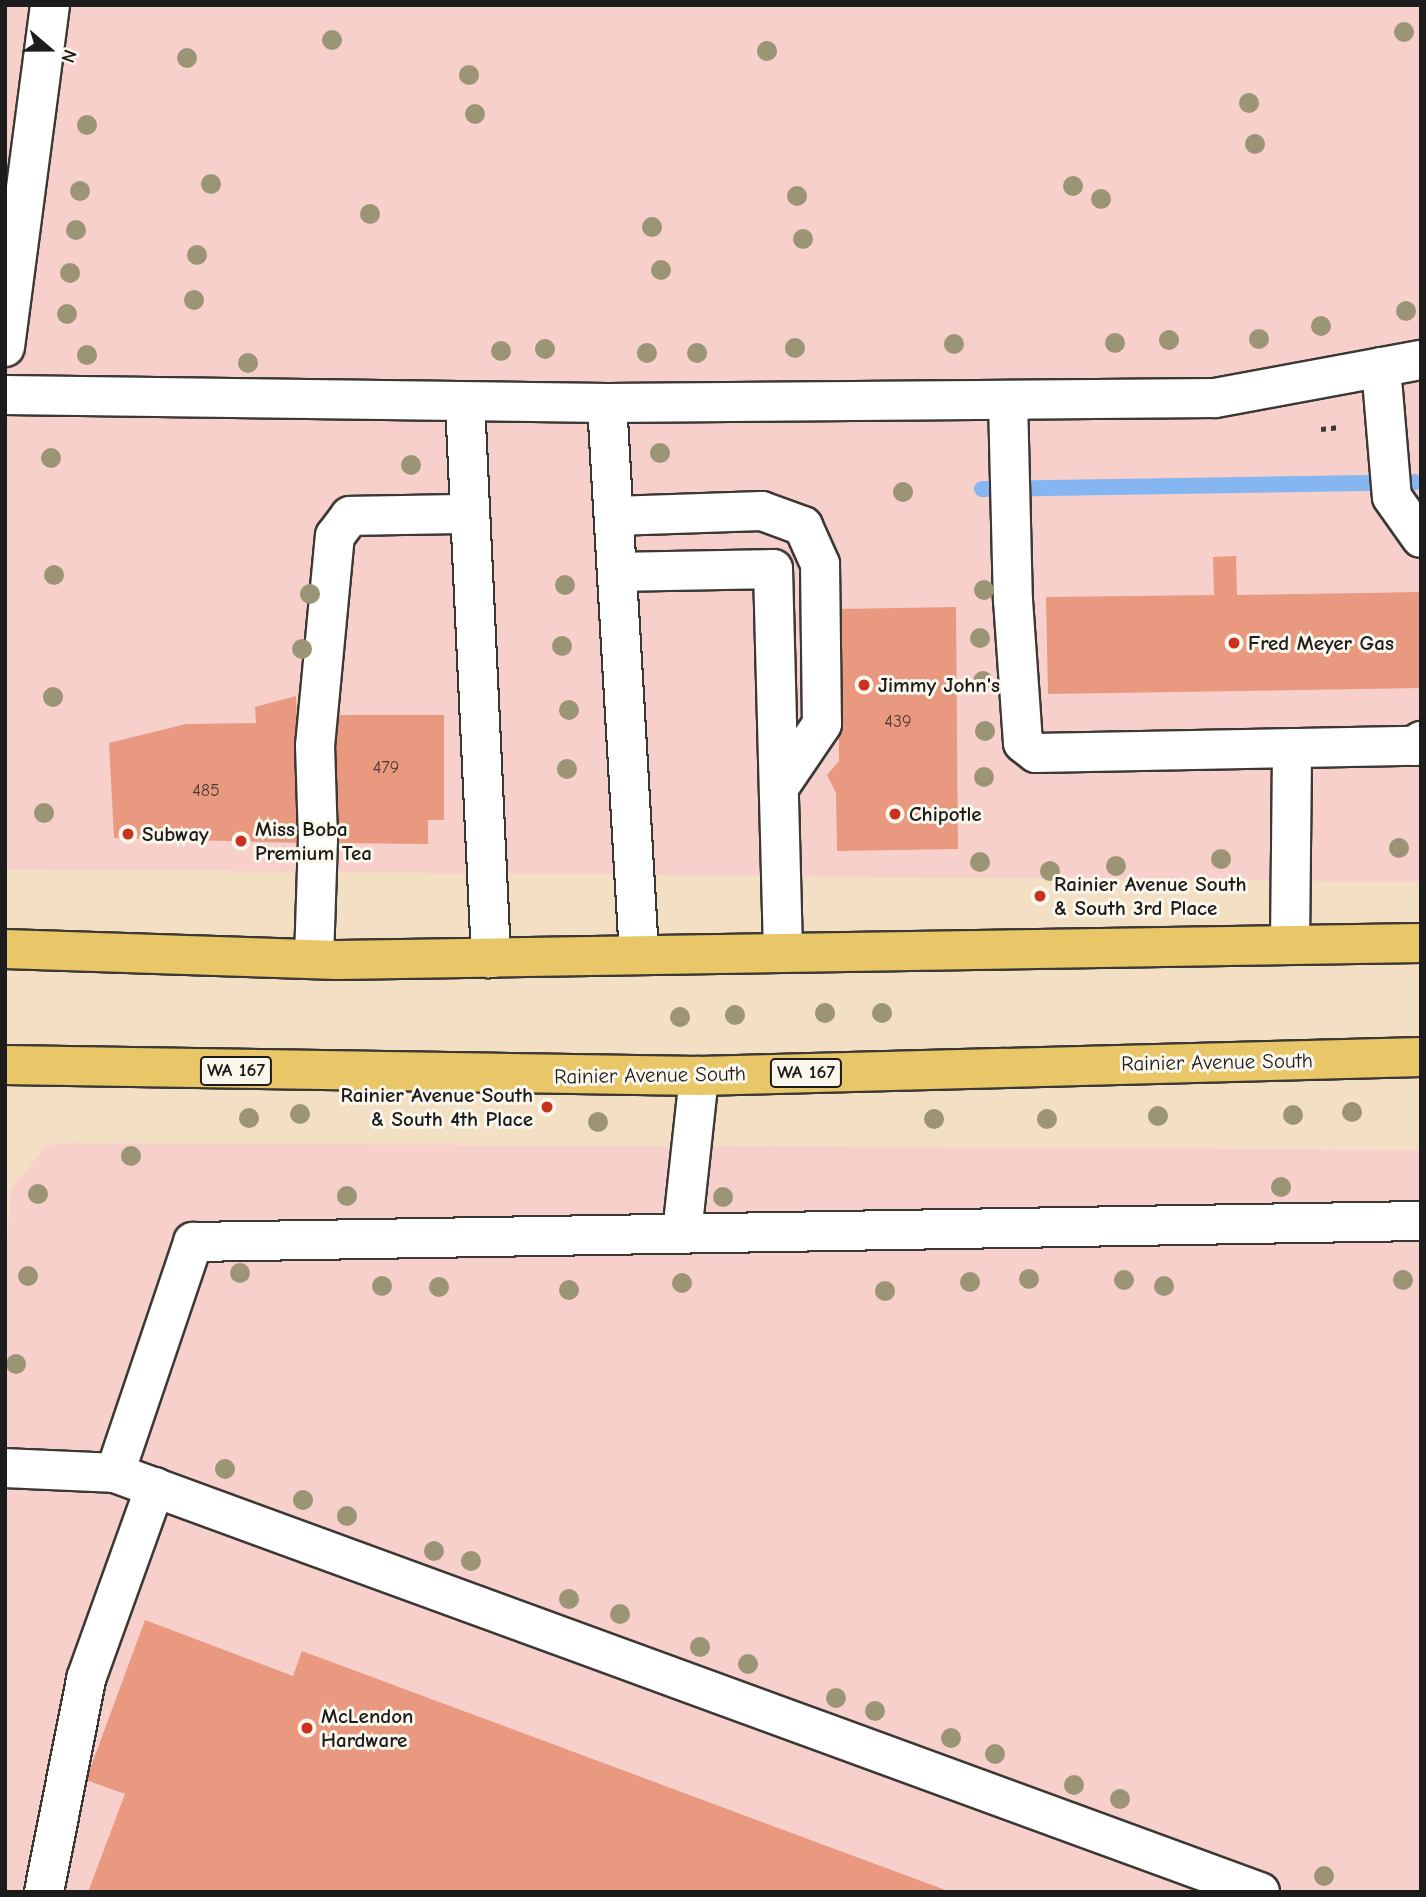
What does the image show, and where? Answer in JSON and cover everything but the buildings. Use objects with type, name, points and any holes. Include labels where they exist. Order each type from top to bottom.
[{"type":"main road","points":[[5,949],[314,959],[1421,943]]},
{"type":"main road","name":"Rainier Avenue South","points":[[5,1065],[699,1076],[1421,1058]]},
{"type":"lane","points":[[5,347],[50,5]]},
{"type":"lane","points":[[5,395],[607,403],[1215,398],[1421,360]]},
{"type":"lane","points":[[1381,367],[1392,498],[1421,538]]},
{"type":"lane","points":[[1008,400],[1013,600],[1024,743],[1036,753],[1415,746],[1421,741]]},
{"type":"lane","points":[[465,402],[491,958]]},
{"type":"lane","points":[[607,403],[639,955]]},
{"type":"lane","points":[[614,516],[762,511],[803,526],[820,564],[822,724],[780,786]]},
{"type":"lane","points":[[314,959],[318,840],[315,746],[335,536],[350,516],[470,514]]},
{"type":"lane","points":[[618,572],[774,569],[783,953]]},
{"type":"lane","points":[[1290,945],[1292,748]]},
{"type":"lane","points":[[681,1233],[699,1076]]},
{"type":"lane","points":[[115,1473],[193,1242],[1421,1221]]},
{"type":"lane","points":[[5,1468],[115,1473],[1260,1892]]},
{"type":"lane","points":[[44,1892],[86,1679],[156,1487]]},
{"type":"shaded area","points":[[5,5],[1421,5],[1421,882],[5,869]]},
{"type":"shaded area","points":[[58,1143],[1421,1150],[1421,1892],[5,1892],[5,1269],[11,1189],[45,1148]]},
{"type":"waterway","points":[[982,489],[1415,482]]},
{"type":"place","name":"Fred Meyer Gas","points":[[1234,643]]},
{"type":"place","name":"Jimmy John's","points":[[864,685]]},
{"type":"place","name":"Chipotle","points":[[895,814]]},
{"type":"place","name":"Subway","points":[[128,834]]},
{"type":"place","name":"Miss Boba Premium Tea","points":[[241,841]]},
{"type":"place","name":"Rainier Avenue South & South 3rd Place","points":[[1040,896]]},
{"type":"place","name":"Rainier Avenue South & South 4th Place","points":[[547,1107]]},
{"type":"place","name":"McLendon Hardware","points":[[307,1728]]}]
